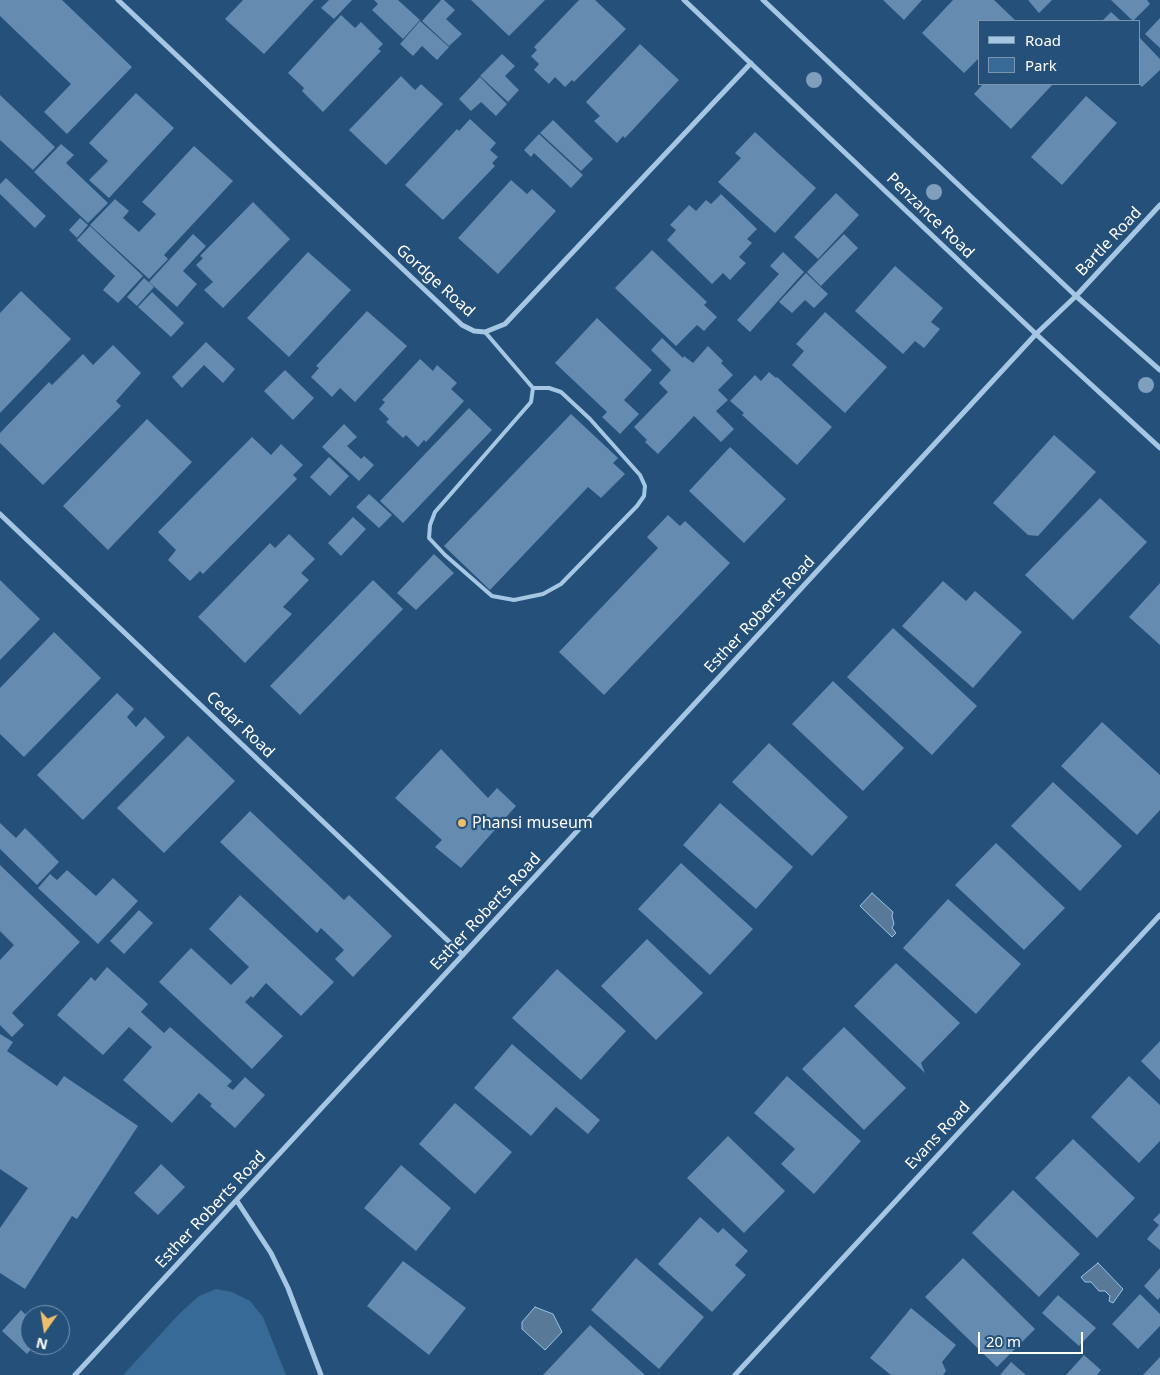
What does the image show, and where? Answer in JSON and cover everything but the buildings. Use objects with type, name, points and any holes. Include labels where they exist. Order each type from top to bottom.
[{"type":"street","name":"Gordge Road","points":[[118,0],[462,325],[474,331],[484,332],[505,324],[752,63]]},
{"type":"street","name":"Penzance Road","points":[[684,0],[1036,334],[1160,448]]},
{"type":"street","points":[[763,0],[1076,296],[1160,370]]},
{"type":"street","name":"Bartle Road","points":[[1036,334],[1076,296],[1160,205]]},
{"type":"street","name":"Esther Roberts Road","points":[[75,1375],[1036,334]]},
{"type":"street","name":"Cedar Road","points":[[0,514],[463,955]]},
{"type":"street","name":"Evans Road","points":[[735,1375],[1160,915]]},
{"type":"street","points":[[237,1201],[271,1253],[288,1288],[321,1375]]},
{"type":"lane","points":[[484,332],[534,388],[549,388],[561,392],[590,418],[640,475],[644,486],[644,496],[561,584],[543,594],[514,600],[492,596],[429,538],[430,525],[435,512],[530,402],[534,388]]},
{"type":"green space","points":[[216,1289],[232,1292],[250,1301],[263,1317],[286,1375],[123,1375],[180,1313],[199,1296]]},
{"type":"shaded area","points":[[872,893],[893,912],[894,924],[892,928],[896,933],[892,937],[860,906]]},
{"type":"shaded area","points":[[1098,1263],[1123,1289],[1113,1303],[1109,1301],[1110,1296],[1105,1291],[1099,1291],[1091,1282],[1085,1282],[1081,1277]]},
{"type":"shaded area","points":[[535,1307],[553,1314],[562,1332],[545,1350],[522,1329],[522,1322]]},
{"type":"place","name":"Phansi museum","points":[[462,823]]}]
